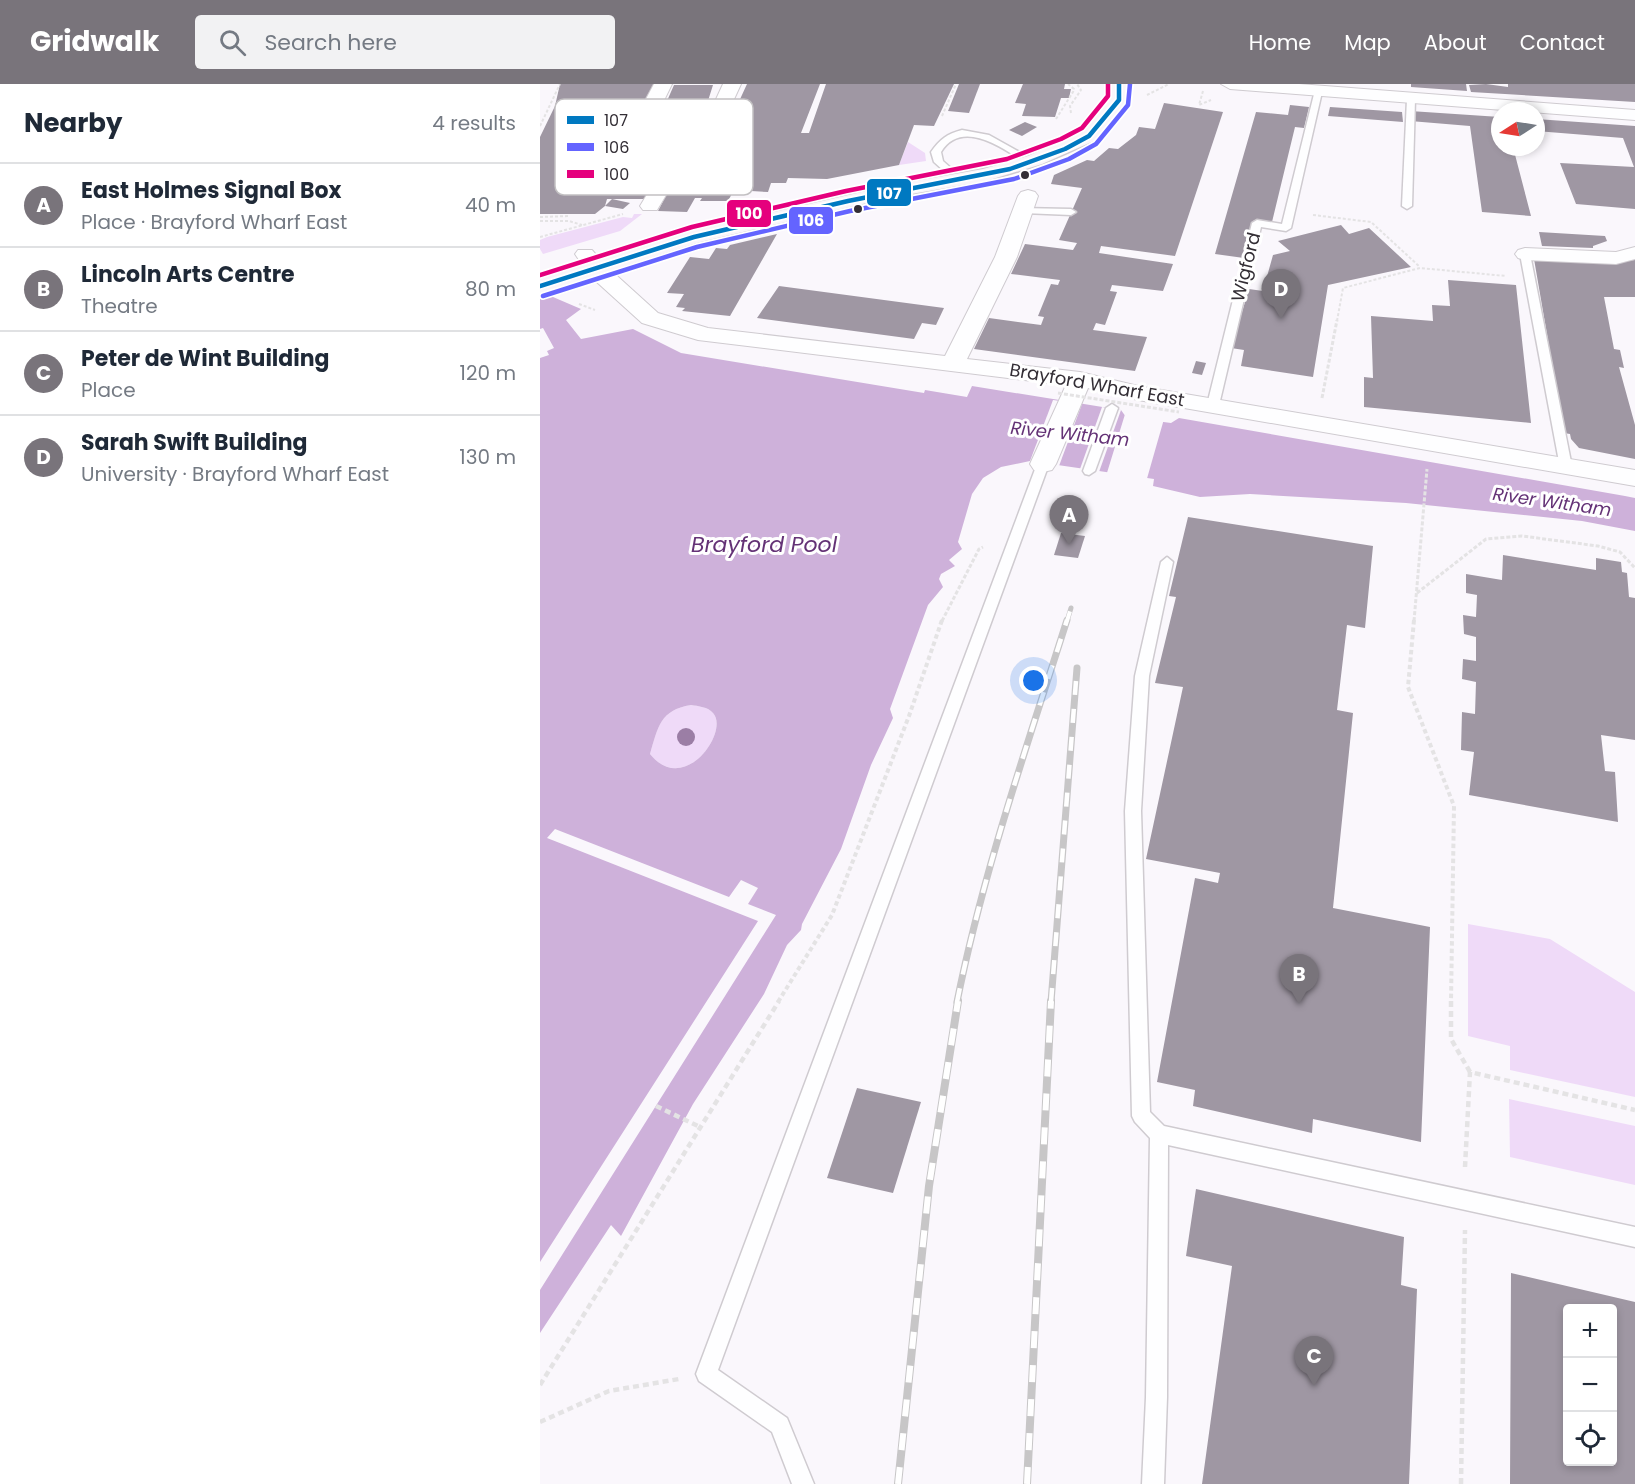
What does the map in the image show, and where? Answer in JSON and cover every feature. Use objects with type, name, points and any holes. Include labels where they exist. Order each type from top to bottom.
[{"type":"main road","points":[[548,275],[766,207],[1018,154],[1063,130],[1077,119],[1098,92],[1109,84]]},
{"type":"main road","points":[[591,262],[878,194],[986,175],[1035,160],[1089,136],[1119,100],[1119,84]]},
{"type":"street","points":[[655,99],[663,84]]},
{"type":"street","points":[[725,99],[732,84]]},
{"type":"street","points":[[1230,84],[1635,115]]},
{"type":"street","points":[[650,206],[656,195]]},
{"type":"street","points":[[954,362],[1006,257],[1025,203]]},
{"type":"street","points":[[1525,254],[1616,258],[1635,253]]},
{"type":"street","name":"Brayford Wharf East","points":[[591,262],[650,318],[669,326],[738,340],[954,362],[1080,379],[1138,393],[1635,478]]},
{"type":"street","points":[[1043,464],[1063,398],[1080,379]]},
{"type":"lane","points":[[1289,213],[1318,92]]},
{"type":"lane","points":[[1407,206],[1411,99]]},
{"type":"lane","points":[[947,169],[939,162],[936,152],[943,139],[952,135],[972,133],[988,136],[1018,154]]},
{"type":"lane","points":[[1025,203],[1071,212]]},
{"type":"lane","name":"Wigford","points":[[1213,405],[1257,223],[1286,228],[1289,213]]},
{"type":"lane","points":[[1525,254],[1566,467]]},
{"type":"lane","points":[[1089,471],[1112,408]]},
{"type":"lane","points":[[803,1484],[780,1425],[706,1374],[1043,464]]},
{"type":"lane","points":[[1167,562],[1142,676],[1133,811],[1141,1116],[1159,1134],[1635,1237]]},
{"type":"lane","points":[[1153,1484],[1156,1440],[1156,1194],[1159,1134]]},
{"type":"path","points":[[540,126],[560,84]]},
{"type":"path","points":[[1047,124],[1058,118],[1073,93],[1074,89],[1068,84]]},
{"type":"path","points":[[1071,113],[1070,106],[1081,90],[1077,84]]},
{"type":"path","points":[[1158,90],[1169,84]]},
{"type":"path","points":[[1204,84],[1199,105],[1216,97]]},
{"type":"path","points":[[540,237],[650,206]]},
{"type":"path","points":[[1289,213],[1371,222],[1420,268]]},
{"type":"path","points":[[540,217],[569,216]]},
{"type":"path","points":[[540,217],[582,225]]},
{"type":"path","points":[[1317,422],[1343,288],[1420,268],[1530,278]]},
{"type":"path","points":[[1063,398],[1179,412]]},
{"type":"path","points":[[1427,462],[1408,687],[1454,806],[1451,1039],[1470,1072],[1465,1167]]},
{"type":"path","points":[[540,1385],[832,915],[909,716],[946,609],[979,549],[1020,525]]},
{"type":"path","points":[[1417,592],[1448,571],[1486,540],[1495,538],[1522,536],[1598,546],[1620,552],[1635,568]]},
{"type":"path","points":[[1470,1072],[1635,1110]]},
{"type":"path","points":[[656,1106],[700,1127]]},
{"type":"path","points":[[1461,1484],[1466,1230]]},
{"type":"path","points":[[540,1422],[609,1391],[706,1374]]},
{"type":"shaded area","points":[[908,142],[925,153],[926,161],[899,165]]},
{"type":"shaded area","points":[[634,214],[642,214],[620,231],[543,254],[540,249],[540,240],[547,237],[623,217],[632,218]]},
{"type":"shaded area","points":[[691,705],[706,708],[713,713],[717,722],[710,745],[689,765],[677,768],[663,765],[650,754],[658,728],[673,711]]},
{"type":"shaded area","points":[[1468,924],[1550,939],[1635,992],[1635,1097],[1510,1070],[1510,1046],[1468,1036]]},
{"type":"shaded area","points":[[1509,1099],[1635,1126],[1635,1185],[1510,1157]]},
{"type":"water","name":"Brayford Pool","points":[[540,274],[553,297],[581,309],[566,320],[581,339],[633,329],[681,353],[924,393],[925,390],[967,397],[972,386],[1121,410],[1126,417],[1171,423],[1179,418],[1625,496],[1635,498],[1635,531],[1582,521],[1406,503],[1250,494],[1200,497],[1153,486],[1154,479],[1030,461],[1001,467],[983,478],[972,494],[958,542],[962,549],[949,560],[955,566],[941,574],[939,579],[943,587],[928,605],[890,709],[893,718],[871,765],[841,849],[801,930],[787,945],[764,994],[693,1104],[621,1236],[611,1225],[540,1333],[540,358],[549,355],[547,351],[554,348],[543,328],[540,329]],"holes":[[[691,705],[703,707],[713,713],[717,722],[710,745],[689,765],[677,768],[663,765],[650,754],[658,728],[673,711]]]},
{"type":"pier","points":[[1053,400],[1082,404],[1059,466],[1030,461]]},
{"type":"pier","points":[[1102,407],[1121,410],[1099,472],[1080,469]]},
{"type":"pier","points":[[1126,411],[1129,415],[1164,419],[1146,482],[1106,476]]},
{"type":"pier","points":[[555,829],[729,897],[741,880],[758,888],[748,904],[776,915],[540,1290],[540,1262],[758,921],[547,838]]},
{"type":"building","points":[[560,84],[654,84],[645,99],[557,99]]},
{"type":"building","points":[[747,84],[820,84],[801,133],[809,133],[826,84],[954,84],[934,126],[914,125],[899,165],[827,179],[788,178],[786,183],[771,183],[768,192],[753,191],[753,99],[740,99]]},
{"type":"building","points":[[959,84],[980,84],[969,113],[948,111]]},
{"type":"building","points":[[1023,84],[1065,84],[1064,89],[1071,89],[1069,98],[1061,98],[1055,117],[1022,116],[1026,104],[1015,103]]},
{"type":"building","points":[[1411,84],[1466,84],[1467,91],[1411,87]]},
{"type":"building","points":[[1486,84],[1508,87],[1508,84],[1635,84],[1635,102],[1471,92],[1469,85]]},
{"type":"building","points":[[674,85],[713,85],[709,99],[668,99]]},
{"type":"building","points":[[1164,103],[1223,112],[1175,256],[1101,246],[1099,253],[1173,264],[1163,291],[1112,285],[1110,291],[1117,292],[1105,325],[1096,323],[1093,330],[1147,337],[1135,371],[974,349],[989,318],[1041,325],[1044,317],[1038,316],[1051,284],[1058,285],[1060,280],[1011,274],[1025,244],[1073,250],[1077,243],[1059,240],[1082,188],[1051,184],[1054,175],[1087,160],[1094,161],[1109,148],[1118,149],[1136,135],[1139,127],[1155,129]]},
{"type":"building","points":[[1290,105],[1309,107],[1304,128],[1295,127],[1272,222],[1254,220],[1244,258],[1215,254],[1256,112],[1288,115]]},
{"type":"building","points":[[555,106],[555,195],[646,195],[644,199],[607,199],[605,206],[595,214],[540,214],[540,137]]},
{"type":"building","points":[[1330,107],[1402,112],[1403,122],[1328,116]]},
{"type":"building","points":[[1410,111],[1491,116],[1491,156],[1515,156],[1531,216],[1482,212],[1470,126],[1410,121]]},
{"type":"building","points":[[1545,120],[1635,126],[1635,209],[1576,204],[1560,163],[1634,167],[1623,138],[1545,132]]},
{"type":"building","points":[[1025,122],[1037,127],[1022,136],[1009,130]]},
{"type":"building","points":[[666,195],[731,195],[728,201],[700,201],[702,198],[695,198],[687,212],[658,211]]},
{"type":"building","points":[[612,199],[630,203],[623,209],[605,206]]},
{"type":"building","points":[[1341,225],[1349,234],[1369,228],[1411,267],[1328,285],[1313,377],[1241,366],[1244,350],[1231,348],[1249,289],[1263,291],[1273,255],[1290,251],[1278,241]]},
{"type":"building","points":[[1539,232],[1605,236],[1607,241],[1593,248],[1542,246]]},
{"type":"building","points":[[777,234],[730,316],[682,311],[685,308],[676,307],[684,294],[667,293],[690,257],[709,259],[716,248],[727,249],[730,245]]},
{"type":"building","points":[[1590,258],[1599,263],[1635,260],[1635,297],[1604,297],[1614,349],[1620,350],[1624,368],[1619,367],[1635,425],[1635,459],[1579,448],[1571,439],[1570,434],[1564,433],[1534,259]]},
{"type":"building","points":[[1448,280],[1516,285],[1531,423],[1364,407],[1364,377],[1373,378],[1371,316],[1433,321],[1432,305],[1450,306]]},
{"type":"building","points":[[779,286],[944,308],[936,325],[922,323],[914,339],[757,318]]},
{"type":"building","points":[[1196,361],[1206,363],[1202,375],[1192,373]]},
{"type":"building","points":[[1188,517],[1373,546],[1365,628],[1347,625],[1337,710],[1353,713],[1333,908],[1430,927],[1421,1142],[1313,1119],[1312,1133],[1193,1106],[1195,1090],[1157,1082],[1195,878],[1218,883],[1220,873],[1146,859],[1183,687],[1155,683],[1176,597],[1169,596]]},
{"type":"building","points":[[1061,533],[1085,536],[1078,558],[1054,555]]},
{"type":"building","points":[[1503,555],[1596,570],[1596,558],[1621,562],[1622,572],[1627,573],[1629,597],[1635,598],[1635,740],[1601,735],[1605,771],[1615,772],[1618,822],[1469,795],[1474,752],[1461,750],[1462,712],[1475,714],[1476,682],[1462,679],[1463,659],[1476,661],[1476,637],[1464,634],[1463,615],[1476,617],[1477,595],[1466,593],[1466,574],[1502,580]]},
{"type":"building","points":[[857,1088],[921,1102],[893,1193],[827,1178]]},
{"type":"building","points":[[1196,1189],[1404,1237],[1401,1285],[1417,1289],[1409,1484],[1202,1484],[1232,1266],[1186,1256]]},
{"type":"building","points":[[1511,1273],[1635,1302],[1635,1484],[1510,1484]]},
{"type":"railway","points":[[1067,621],[1071,608]]},
{"type":"railway","points":[[957,1002],[993,857],[1067,620]]},
{"type":"railway","points":[[1051,1002],[1077,668]]},
{"type":"railway","points":[[898,1484],[929,1186],[958,1001]]},
{"type":"railway","points":[[1027,1484],[1051,1001]]},
{"type":"transit line","name":"100","points":[[540,275],[692,227],[846,191],[1007,159],[1061,139],[1082,128],[1108,96],[1108,84]]},
{"type":"transit line","name":"107","points":[[540,286],[694,237],[848,201],[1010,169],[1065,149],[1089,136],[1119,100],[1119,84]]},
{"type":"transit line","name":"106","points":[[543,296],[697,247],[850,211],[1014,179],[1069,159],[1096,144],[1128,105],[1130,84]]},
{"type":"place","name":"Sarah Swift Building","points":[[1281,319]]},
{"type":"place","name":"East Holmes Signal Box","points":[[1069,545]]},
{"type":"place","name":"Lincoln Arts Centre","points":[[1299,1004]]},
{"type":"place","name":"Peter de Wint Building","points":[[1314,1386]]},
{"type":"water label","name":"River Witham","points":[[1070,434]]},
{"type":"water label","name":"River Witham","points":[[1552,502]]}]
